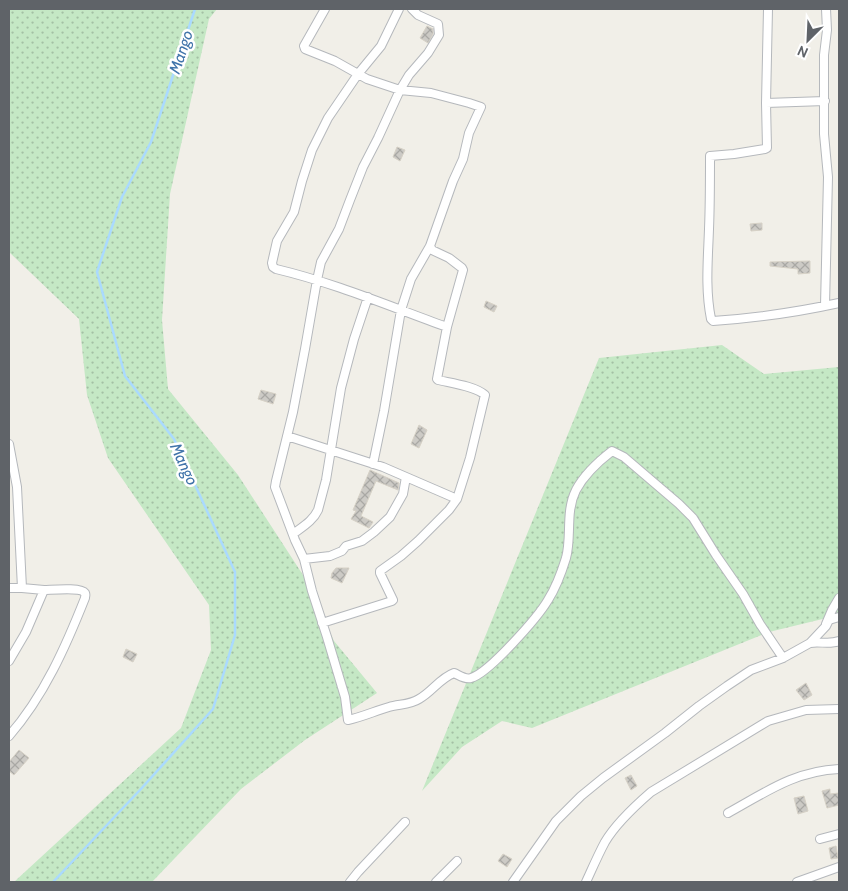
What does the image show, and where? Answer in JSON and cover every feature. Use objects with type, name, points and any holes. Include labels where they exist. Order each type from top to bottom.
[{"type":"street","points":[[325,9],[304,48],[334,61],[367,79],[400,90],[431,93],[481,107],[469,133],[463,159],[453,180],[430,246],[411,279],[401,310],[373,464]]},
{"type":"street","points":[[399,9],[381,46],[358,74],[328,118],[312,150],[294,212],[277,241],[272,263],[276,269],[368,297],[447,327]]},
{"type":"street","points":[[412,9],[418,15],[438,24],[439,34],[428,53],[409,75],[400,90],[363,167],[339,229],[321,262],[303,358],[275,487],[292,534],[304,559],[345,698],[348,720],[419,700],[446,677],[454,673],[466,679],[476,676],[512,644],[549,599],[566,559],[569,545],[570,508],[576,491],[595,466],[610,452],[624,457],[693,518],[783,658]]},
{"type":"street","points":[[768,9],[767,148],[710,156],[708,281],[711,319],[713,321],[748,319],[839,303]]},
{"type":"street","points":[[825,306],[828,177],[824,134],[826,9]]},
{"type":"street","points":[[766,103],[825,101]]},
{"type":"street","points":[[322,623],[393,600],[380,571],[418,541],[449,510],[457,498],[470,458],[485,395],[473,389],[437,379],[447,327],[463,270],[449,258],[432,250],[430,246]]},
{"type":"street","points":[[292,534],[306,525],[316,515],[318,510],[326,480],[346,367],[368,297]]},
{"type":"street","points":[[287,436],[373,464],[457,498]]},
{"type":"street","points":[[9,444],[17,487],[22,588]]},
{"type":"street","points":[[304,559],[330,556],[342,551],[346,546],[362,541],[374,532],[390,517],[403,494],[406,477]]},
{"type":"street","points":[[9,588],[75,589],[83,592],[86,598],[73,630],[52,672],[31,708],[9,736]]},
{"type":"street","points":[[9,661],[26,632],[44,590]]},
{"type":"street","points":[[826,626],[839,598]]},
{"type":"street","points":[[513,882],[556,821],[581,796],[603,778],[659,738],[699,706],[751,670],[783,658],[810,643],[826,626],[829,620],[839,617]]},
{"type":"street","points":[[810,643],[832,644],[839,641]]},
{"type":"street","points":[[586,882],[606,841],[636,805],[651,792],[768,721],[806,710],[839,709]]},
{"type":"street","points":[[728,813],[784,782],[799,776],[839,769]]},
{"type":"street","points":[[350,882],[405,822]]},
{"type":"street","points":[[820,839],[839,834]]},
{"type":"street","points":[[436,882],[457,861]]},
{"type":"street","points":[[797,882],[839,867]]},
{"type":"green space","points":[[9,9],[217,9],[209,19],[170,194],[162,320],[168,389],[238,475],[303,575],[334,641],[377,693],[305,740],[241,789],[152,882],[14,882],[181,728],[211,650],[209,605],[108,458],[87,395],[79,319],[9,252]]},
{"type":"green space","points":[[722,345],[764,374],[839,367],[839,615],[769,632],[532,728],[502,721],[462,747],[422,791],[599,358]]},
{"type":"building","points":[[427,26],[433,29],[433,34],[428,43],[420,38]]},
{"type":"building","points":[[397,147],[405,150],[400,161],[393,157]]},
{"type":"building","points":[[762,223],[762,230],[751,231],[750,224]]},
{"type":"building","points":[[810,261],[810,273],[798,274],[798,269],[770,266],[770,262]]},
{"type":"building","points":[[486,301],[497,306],[494,312],[484,307]]},
{"type":"building","points":[[261,390],[276,394],[273,404],[258,399]]},
{"type":"building","points":[[419,425],[427,430],[419,448],[411,444]]},
{"type":"building","points":[[370,470],[399,483],[398,490],[376,481],[361,516],[373,522],[369,528],[351,519],[356,511],[353,510]]},
{"type":"building","points":[[336,568],[349,568],[342,583],[331,578]]},
{"type":"building","points":[[126,649],[137,654],[133,662],[123,657]]},
{"type":"building","points":[[806,683],[812,695],[804,700],[796,690]]},
{"type":"building","points":[[19,750],[29,758],[14,775],[9,771],[9,762]]},
{"type":"building","points":[[631,775],[637,786],[631,790],[625,778]]},
{"type":"building","points":[[830,789],[830,794],[839,793],[839,805],[827,808],[822,791]]},
{"type":"building","points":[[804,796],[808,811],[798,814],[794,798]]},
{"type":"building","points":[[836,846],[838,858],[831,859],[829,848]]},
{"type":"building","points":[[503,854],[512,859],[507,867],[498,861]]},
{"type":"waterway","name":"Mango","points":[[53,882],[213,709],[235,635],[235,572],[174,439],[125,376],[97,272],[122,197],[151,142],[195,9]]}]
